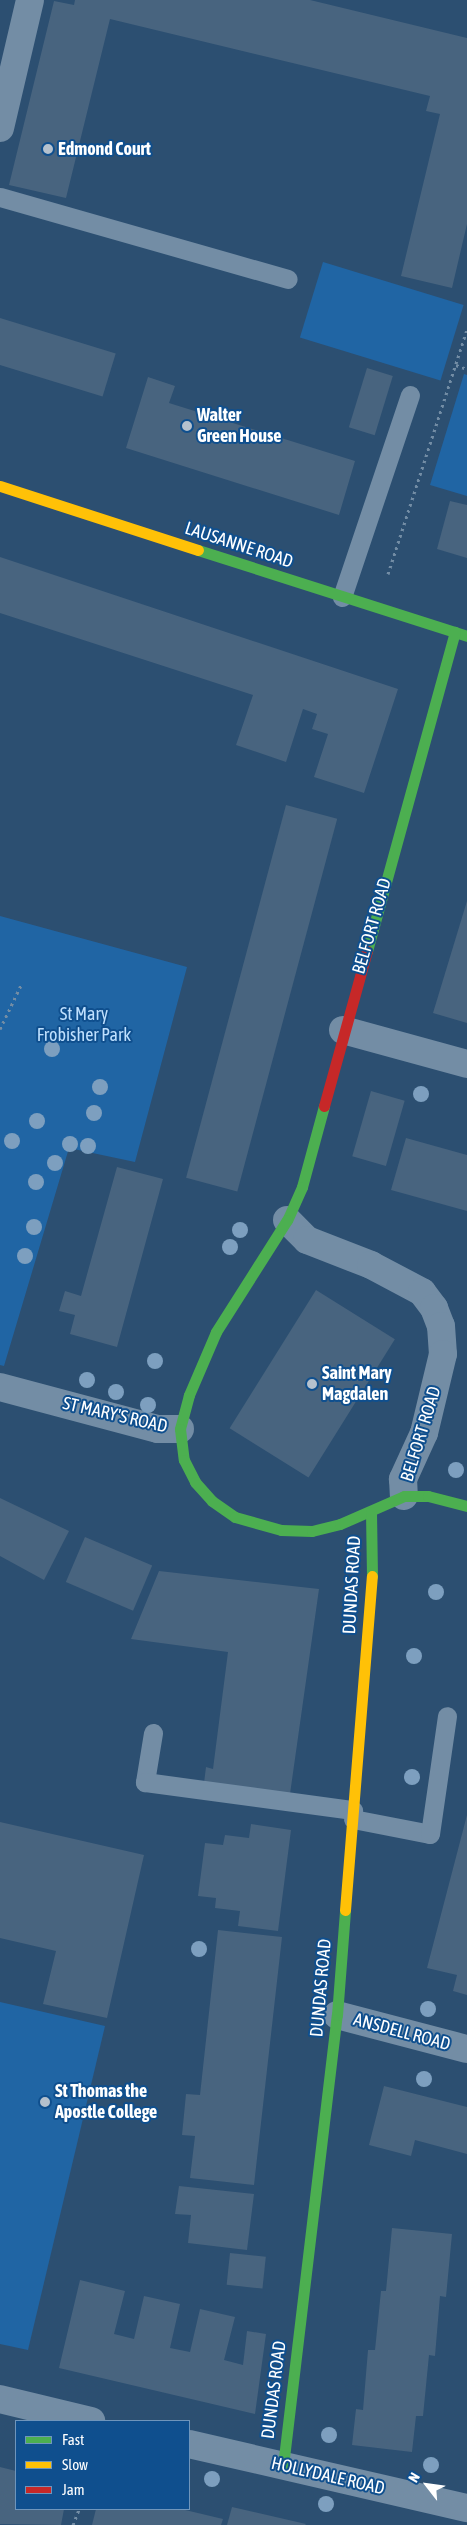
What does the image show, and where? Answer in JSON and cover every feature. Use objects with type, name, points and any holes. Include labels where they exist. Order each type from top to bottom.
[{"type":"street","points":[[0,128],[30,0]]},
{"type":"street","name":"LAUSANNE ROAD","points":[[0,486],[467,636]]},
{"type":"street","name":"BELFORT ROAD","points":[[180,1429],[189,1395],[216,1332],[287,1220],[302,1187],[343,1030],[455,632]]},
{"type":"street","points":[[343,1030],[467,1064]]},
{"type":"street","name":"BELFORT ROAD","points":[[287,1220],[306,1240],[371,1265],[422,1292],[434,1308],[440,1326],[443,1354],[424,1433],[403,1479],[404,1496]]},
{"type":"street","name":"ST MARY'S ROAD","points":[[0,1387],[158,1429],[180,1429],[184,1460],[195,1482],[212,1501],[235,1517],[281,1530],[312,1531],[370,1512],[404,1496],[428,1496],[467,1506]]},
{"type":"street","name":"DUNDAS ROAD","points":[[283,2466],[337,2015],[372,1581],[370,1512]]},
{"type":"street","name":"ANSDELL ROAD","points":[[337,2015],[467,2050]]},
{"type":"street","points":[[0,2399],[87,2420]]},
{"type":"street","name":"HOLLYDALE ROAD","points":[[190,2444],[467,2508]]},
{"type":"lane","points":[[0,197],[288,279]]},
{"type":"lane","points":[[342,597],[410,395]]},
{"type":"lane","points":[[153,1732],[145,1782],[353,1814],[430,1834],[448,1716]]},
{"type":"path","points":[[377,608],[467,330]]},
{"type":"path","points":[[456,365],[467,369]]},
{"type":"path","points":[[0,1029],[22,983]]},
{"type":"path","points":[[73,2525],[79,2510]]},
{"type":"green space","points":[[323,262],[464,305],[440,381],[300,338]]},
{"type":"green space","points":[[464,374],[467,375],[467,496],[430,485]]},
{"type":"green space","name":"St Mary Frobisher Park","points":[[0,916],[187,967],[135,1162],[69,1148],[4,1366],[0,1365]]},
{"type":"green space","points":[[0,2002],[105,2026],[28,2350],[0,2344]]},
{"type":"building","name":"Edmond Court","points":[[75,0],[310,0],[467,38],[467,224],[452,288],[401,276],[440,114],[426,111],[430,96],[110,19],[66,198],[9,185],[54,1],[74,5]]},
{"type":"building","points":[[0,318],[116,353],[103,396],[0,365]]},
{"type":"building","points":[[367,368],[393,376],[375,435],[349,427]]},
{"type":"building","name":"Walter Green House","points":[[148,377],[175,386],[169,403],[355,461],[339,515],[126,448]]},
{"type":"building","points":[[450,501],[467,505],[467,558],[437,549]]},
{"type":"building","points":[[0,557],[398,689],[364,793],[314,777],[328,734],[312,729],[317,714],[303,709],[286,762],[236,745],[253,695],[0,613]]},
{"type":"building","points":[[286,805],[337,819],[237,1192],[186,1178]]},
{"type":"building","points":[[467,901],[467,1023],[433,1013]]},
{"type":"building","points":[[371,1091],[405,1101],[386,1166],[352,1156]]},
{"type":"building","points":[[406,1138],[467,1155],[467,1211],[391,1190]]},
{"type":"building","points":[[117,1167],[163,1179],[117,1347],[70,1334],[75,1315],[59,1311],[65,1291],[81,1296]]},
{"type":"building","name":"Saint Mary Magdalen","points":[[316,1290],[395,1339],[308,1478],[230,1428]]},
{"type":"building","points":[[0,1498],[69,1531],[44,1580],[0,1556]]},
{"type":"building","points":[[85,1537],[152,1566],[133,1611],[66,1582]]},
{"type":"building","points":[[159,1571],[319,1589],[290,1794],[204,1783],[206,1767],[213,1769],[228,1652],[131,1639]]},
{"type":"building","points":[[467,1815],[467,1995],[453,1991],[457,1975],[427,1968]]},
{"type":"building","points":[[0,1822],[144,1855],[107,2018],[43,2004],[56,1951],[0,1938]]},
{"type":"building","points":[[251,1824],[291,1830],[278,1931],[238,1926],[240,1911],[215,1908],[216,1898],[198,1896],[205,1843],[223,1845],[225,1835],[249,1838]]},
{"type":"building","points":[[218,1930],[282,1937],[254,2185],[190,2178],[195,2136],[182,2135],[186,2094],[200,2095]]},
{"type":"building","points":[[384,2086],[467,2107],[467,2154],[415,2140],[411,2156],[369,2145]]},
{"type":"building","points":[[179,2186],[254,2194],[247,2250],[188,2243],[191,2215],[175,2214]]},
{"type":"building","points":[[392,2228],[452,2234],[446,2297],[440,2296],[435,2356],[429,2355],[423,2416],[416,2416],[412,2452],[352,2445],[356,2409],[363,2410],[368,2350],[375,2350],[381,2291],[386,2291]]},
{"type":"building","points":[[230,2253],[266,2257],[262,2289],[227,2285]]},
{"type":"building","points":[[80,2280],[125,2291],[114,2334],[134,2339],[144,2296],[180,2304],[170,2348],[190,2352],[200,2309],[235,2317],[224,2360],[243,2365],[247,2331],[266,2334],[255,2414],[59,2368]]},
{"type":"building","points":[[0,2467],[15,2471],[15,2510],[64,2510],[61,2525],[0,2524]]},
{"type":"building","points":[[232,2507],[306,2524],[227,2525]]},
{"type":"building","points":[[96,2510],[185,2510],[223,2519],[221,2525],[92,2525]]},
{"type":"traffic: fast","points":[[198,550],[467,636]]},
{"type":"traffic: fast","points":[[367,951],[455,632]]},
{"type":"traffic: fast","points":[[324,1106],[302,1187],[287,1220],[216,1332],[189,1395],[180,1429],[184,1460],[195,1482],[212,1501],[235,1517],[281,1530],[312,1531],[340,1524],[404,1496],[428,1496],[467,1506]]},
{"type":"traffic: fast","points":[[371,1512],[372,1576]]},
{"type":"traffic: fast","points":[[283,2466],[337,2015],[345,1910]]},
{"type":"traffic: slow","points":[[0,486],[198,550]]},
{"type":"traffic: slow","points":[[345,1910],[372,1576]]},
{"type":"traffic: jam","points":[[324,1106],[367,951]]},
{"type":"place","name":"Edmond Court","points":[[48,149]]},
{"type":"place","name":"Walter Green House","points":[[187,426]]},
{"type":"place","name":"Saint Mary Magdalen","points":[[312,1384]]},
{"type":"place","name":"St Thomas the Apostle College","points":[[45,2102]]}]
